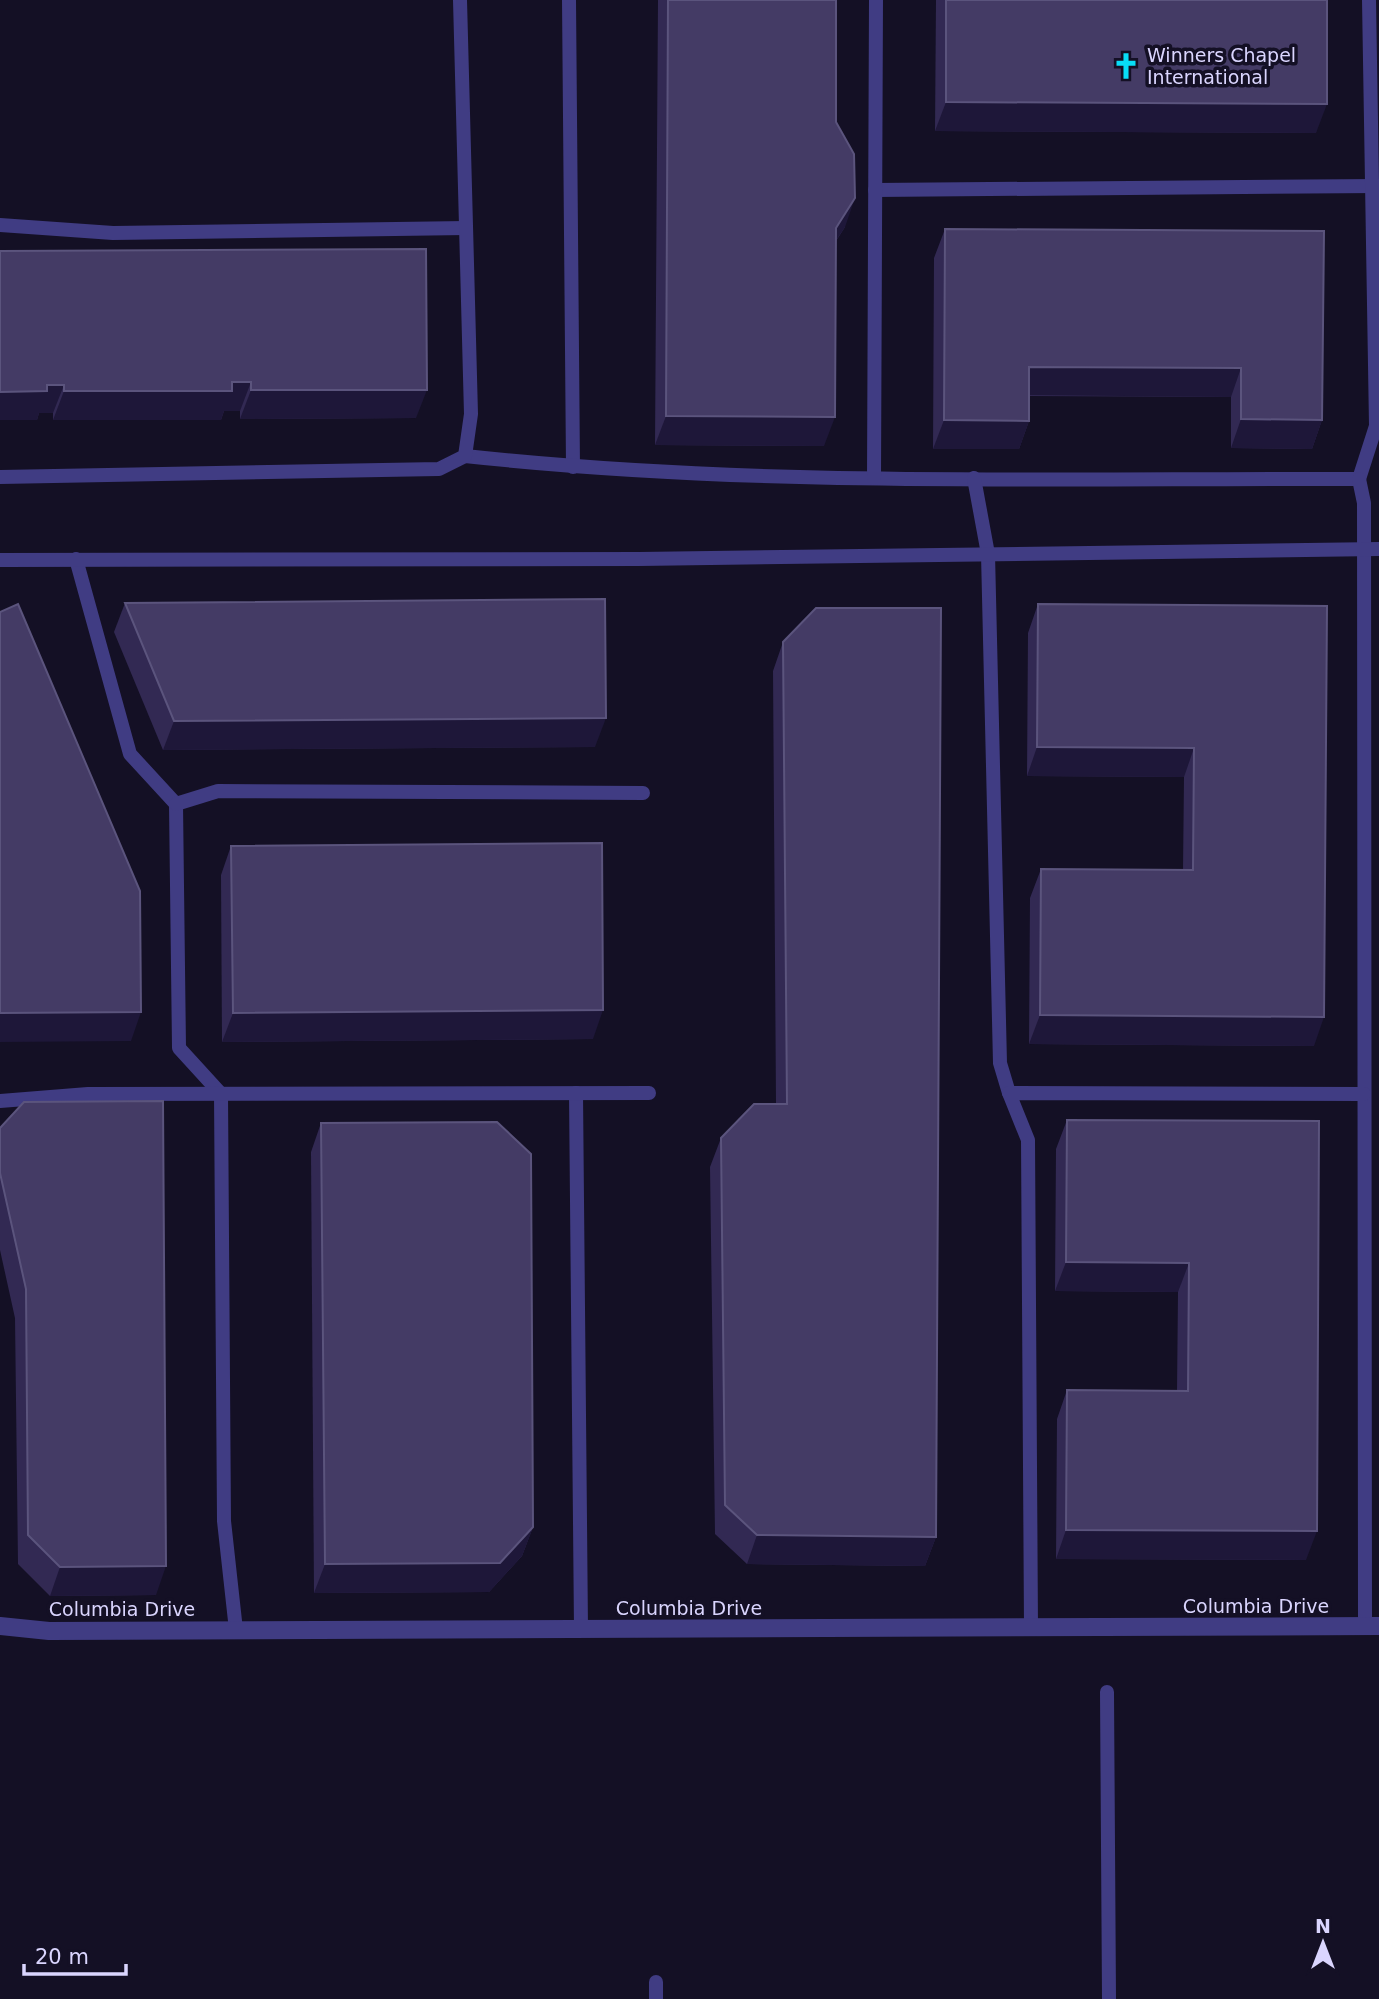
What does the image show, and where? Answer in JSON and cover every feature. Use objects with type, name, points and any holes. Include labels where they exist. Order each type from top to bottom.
[{"type":"street","name":"Columbia Drive","points":[[0,1626],[49,1630],[1372,1627]]},
{"type":"lane","points":[[460,0],[471,414],[464,456]]},
{"type":"lane","points":[[569,0],[573,467]]},
{"type":"lane","points":[[874,478],[876,0]]},
{"type":"lane","points":[[1369,0],[1376,186],[1376,426],[1359,479],[1364,503],[1364,1094],[1372,1627]]},
{"type":"lane","points":[[875,190],[1376,186]]},
{"type":"lane","points":[[0,225],[113,233],[466,228]]},
{"type":"lane","points":[[0,477],[439,469],[464,456],[573,467],[874,478],[1359,479]]},
{"type":"lane","points":[[974,478],[988,554],[1000,1063],[1028,1140],[1031,1628]]},
{"type":"lane","points":[[0,560],[639,559],[1379,549]]},
{"type":"lane","points":[[76,559],[130,754],[176,804],[179,1048],[221,1094],[224,1521],[236,1630]]},
{"type":"lane","points":[[176,804],[218,791],[643,793]]},
{"type":"lane","points":[[576,1093],[581,1629]]},
{"type":"lane","points":[[0,1101],[88,1094],[649,1093]]},
{"type":"lane","points":[[1009,1093],[1364,1094]]},
{"type":"lane","points":[[1107,1692],[1110,1999]]},
{"type":"lane","points":[[656,1982],[656,1999]]},
{"type":"building","points":[[668,0],[836,0],[836,122],[854,154],[855,198],[836,228],[835,417],[666,416]]},
{"type":"building","name":"Winners Chapel International","points":[[946,0],[1327,0],[1327,104],[946,102]]},
{"type":"building","points":[[945,229],[1324,231],[1322,420],[1241,419],[1241,368],[1029,367],[1029,421],[944,420]]},
{"type":"building","points":[[426,249],[427,390],[251,390],[251,382],[232,382],[232,391],[64,391],[64,385],[47,385],[47,391],[0,392],[0,251]]},
{"type":"building","points":[[605,599],[606,718],[174,721],[125,603]]},
{"type":"building","points":[[18,604],[140,891],[141,1012],[0,1013],[0,612]]},
{"type":"building","points":[[1038,604],[1327,606],[1324,1017],[1040,1015],[1041,869],[1193,870],[1194,748],[1037,747]]},
{"type":"building","points":[[816,608],[941,608],[936,1537],[757,1535],[725,1505],[721,1138],[754,1104],[787,1104],[783,642]]},
{"type":"building","points":[[602,843],[603,1010],[233,1013],[231,846]]},
{"type":"building","points":[[163,1101],[166,1566],[60,1567],[28,1535],[26,1289],[0,1173],[0,1128],[24,1102]]},
{"type":"building","points":[[1067,1120],[1319,1121],[1317,1531],[1066,1530],[1067,1390],[1188,1391],[1189,1263],[1066,1262]]},
{"type":"building","points":[[497,1122],[531,1154],[533,1527],[500,1563],[325,1564],[321,1123]]},
{"type":"place","name":"Winners Chapel International","points":[[1126,66]]}]
